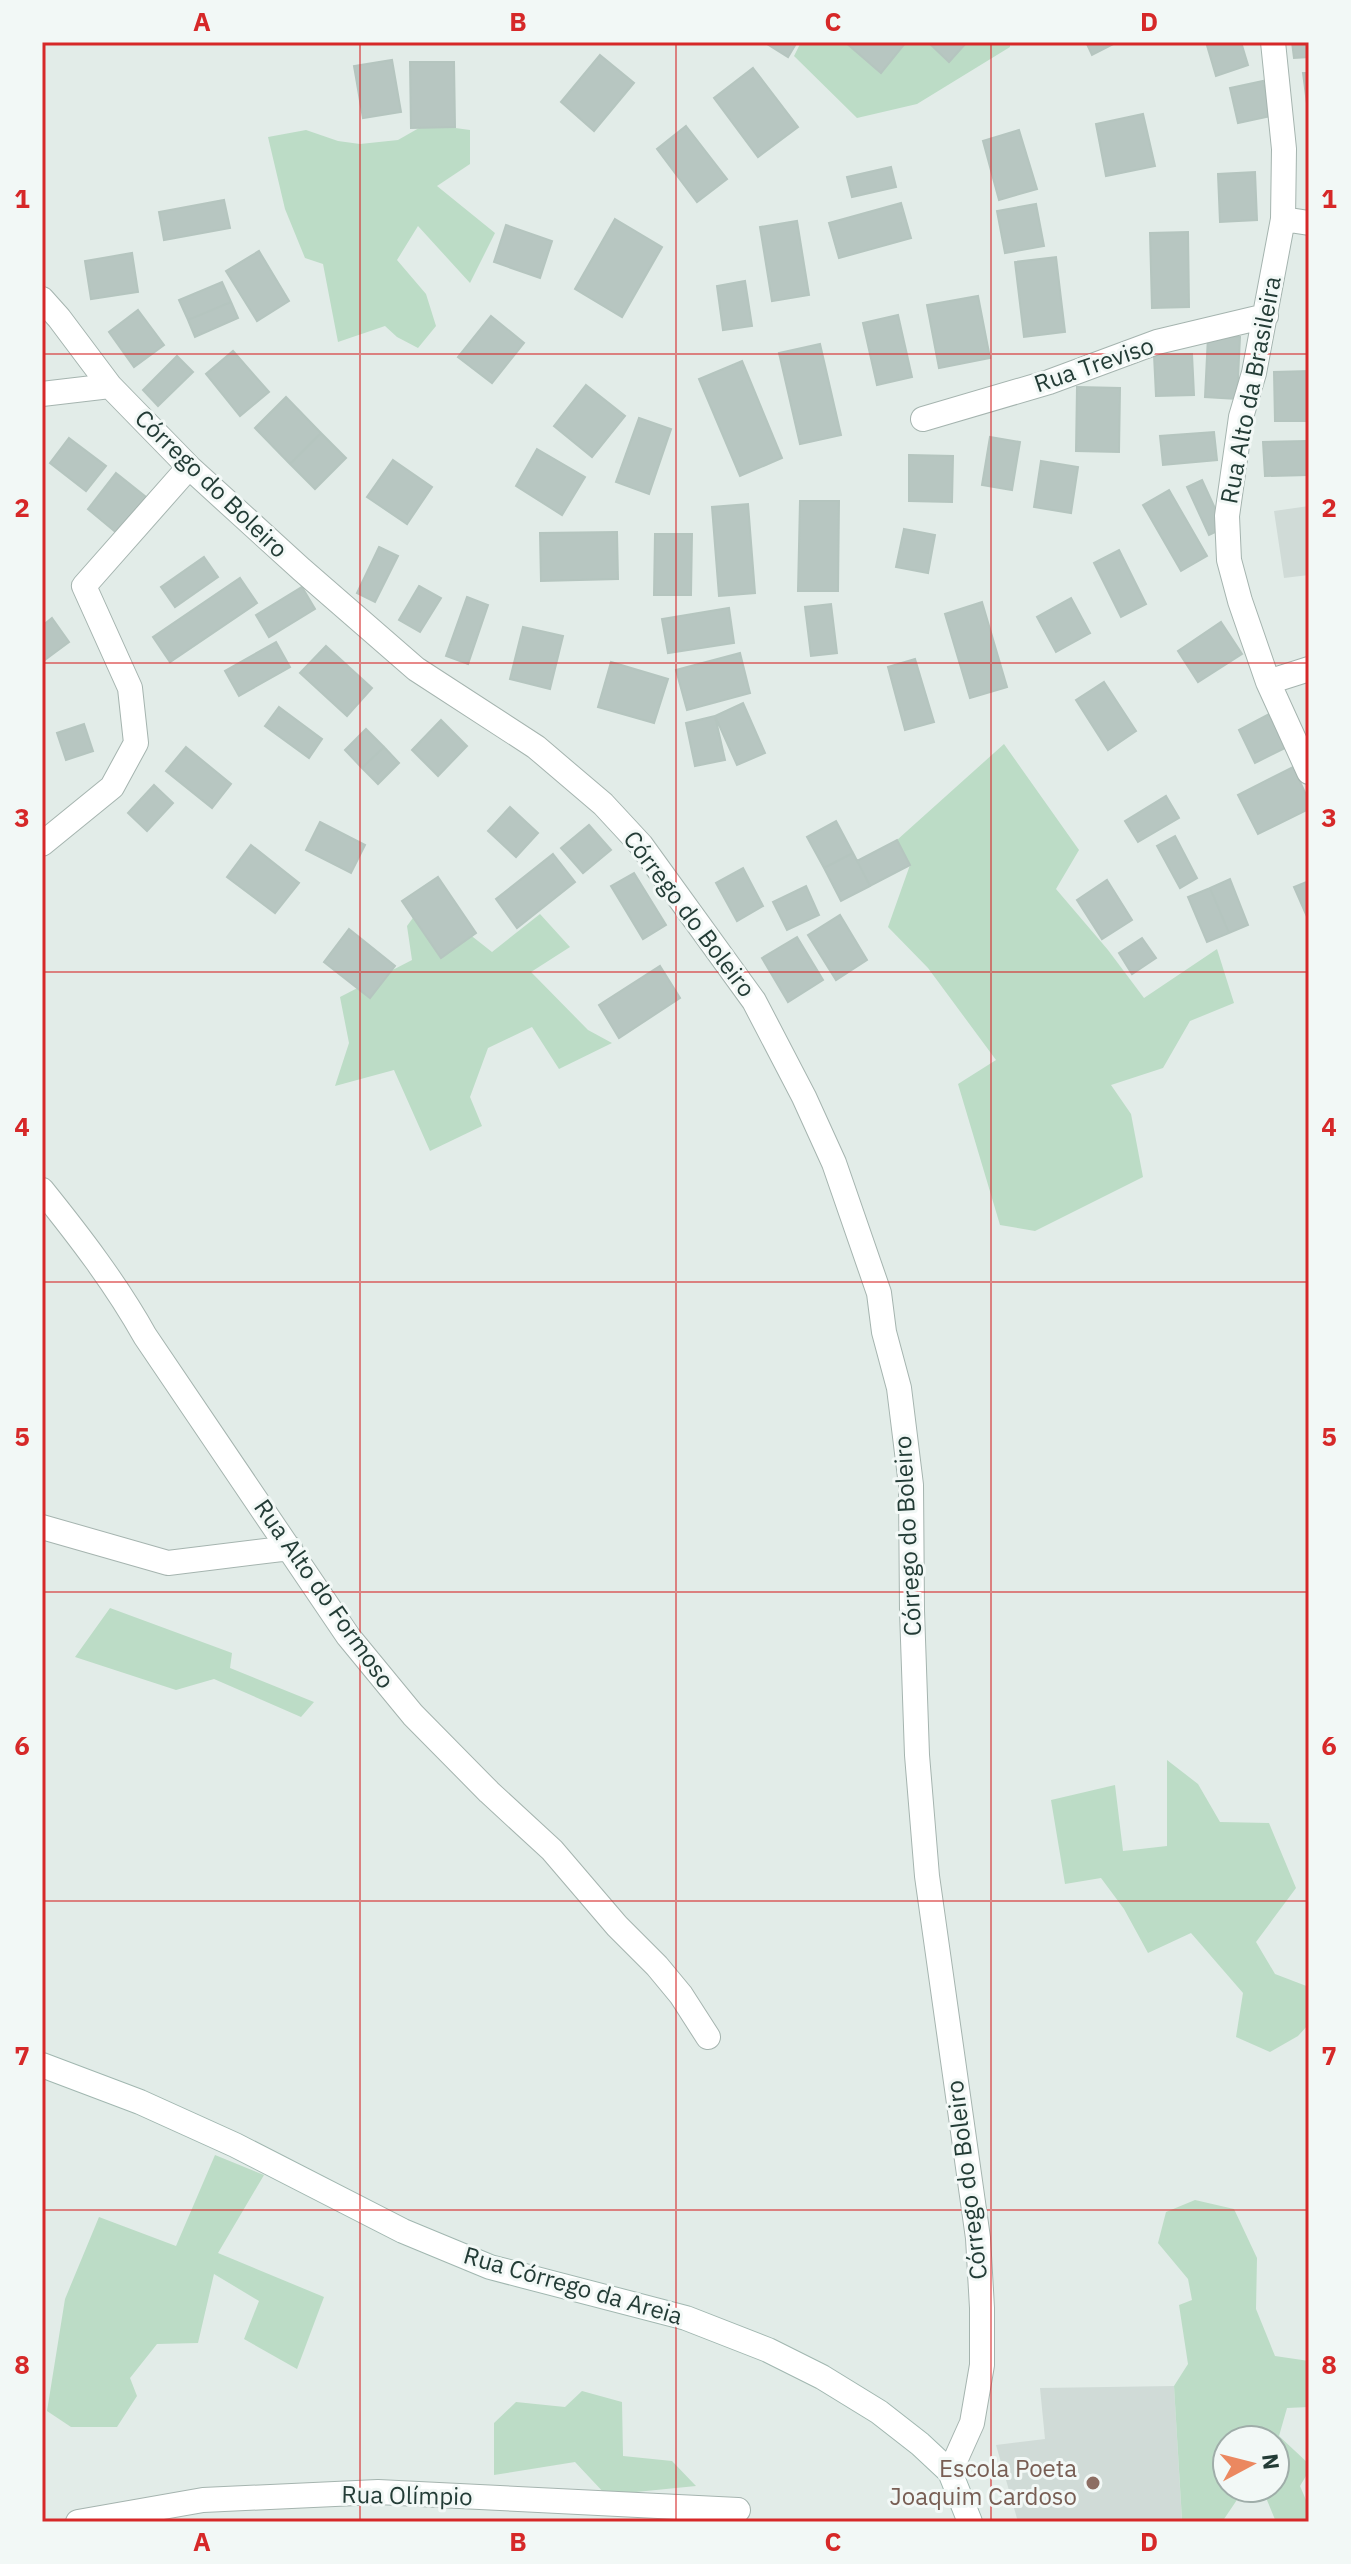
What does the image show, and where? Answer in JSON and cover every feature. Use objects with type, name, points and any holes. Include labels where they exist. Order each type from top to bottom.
[{"type":"street","name":"Rua Alto da Brasileira","points":[[1273,42],[1284,149],[1283,219],[1254,373],[1241,417],[1227,516],[1229,560],[1268,682],[1309,772]]},
{"type":"street","points":[[1283,219],[1309,223]]},
{"type":"street","name":"Córrego do Boleiro","points":[[42,299],[110,386],[189,467],[301,569],[416,669],[536,747],[603,804],[632,835],[754,1001],[834,1163],[879,1293],[884,1332],[899,1388],[911,1485],[917,1755],[927,1876],[978,2238],[982,2365],[972,2423],[950,2472]]},
{"type":"street","name":"Rua Treviso","points":[[923,419],[1049,382],[1157,342],[1266,316]]},
{"type":"street","points":[[42,394],[110,386]]},
{"type":"street","points":[[42,844],[112,787],[136,743],[130,688],[84,586],[189,467]]},
{"type":"street","points":[[1268,682],[1309,669]]},
{"type":"street","name":"Rua Alto do Formoso","points":[[42,1190],[129,1307],[145,1336],[348,1636],[384,1683],[489,1792],[552,1850],[617,1926],[657,1966],[681,1995],[708,2037]]},
{"type":"street","points":[[42,1527],[168,1563],[290,1548]]},
{"type":"street","name":"Rua Córrego da Areia","points":[[42,2065],[140,2102],[235,2145],[403,2231],[490,2267],[671,2313],[768,2350],[822,2377],[879,2412],[920,2444],[950,2472],[970,2522]]},
{"type":"street","name":"Rua Olímpio","points":[[78,2522],[203,2500],[378,2492],[738,2510]]},
{"type":"shaded area","points":[[1309,506],[1309,575],[1284,578],[1274,511]]},
{"type":"shaded area","name":"Escola Poeta Joaquim Cardoso","points":[[1174,2386],[1182,2522],[1018,2522],[996,2445],[1045,2439],[1040,2388]]},
{"type":"green space","points":[[801,42],[1010,42],[1010,47],[917,104],[857,118],[794,56]]},
{"type":"green space","points":[[426,124],[470,130],[470,164],[437,186],[495,233],[470,283],[418,226],[397,260],[426,294],[436,326],[418,348],[397,337],[385,326],[338,342],[323,264],[305,258],[285,209],[268,137],[306,130],[338,141],[360,144],[398,140]]},
{"type":"green space","points":[[1004,744],[1079,850],[1056,889],[1144,998],[1217,949],[1234,1003],[1190,1021],[1163,1068],[1111,1085],[1131,1114],[1143,1177],[1035,1231],[1000,1225],[958,1084],[996,1060],[928,968],[888,927],[910,865],[897,840]]},
{"type":"green space","points":[[426,900],[492,952],[540,914],[570,947],[531,972],[588,1030],[612,1043],[559,1069],[532,1027],[488,1048],[470,1097],[482,1126],[430,1151],[394,1070],[335,1086],[349,1043],[340,997],[412,960],[407,926]]},
{"type":"green space","points":[[110,1608],[232,1653],[230,1668],[314,1702],[301,1717],[214,1679],[176,1690],[75,1657]]},
{"type":"green space","points":[[1167,1760],[1198,1784],[1220,1822],[1269,1823],[1296,1888],[1256,1942],[1275,1974],[1309,1987],[1309,2024],[1298,2036],[1270,2052],[1236,2037],[1243,1993],[1191,1933],[1148,1953],[1124,1909],[1101,1878],[1065,1884],[1051,1800],[1115,1785],[1123,1851],[1167,1846]]},
{"type":"green space","points":[[215,2155],[264,2175],[218,2253],[324,2297],[297,2369],[244,2339],[259,2301],[214,2274],[198,2343],[157,2344],[130,2378],[137,2396],[117,2427],[71,2427],[47,2411],[65,2299],[99,2217],[176,2246]]},
{"type":"green space","points":[[1195,2200],[1234,2209],[1257,2258],[1256,2309],[1275,2356],[1309,2361],[1309,2407],[1287,2408],[1282,2424],[1211,2424],[1211,2504],[1234,2504],[1222,2522],[1182,2520],[1174,2386],[1188,2364],[1179,2305],[1192,2300],[1188,2279],[1158,2243],[1166,2212]]},
{"type":"green space","points":[[582,2391],[622,2402],[623,2456],[672,2461],[696,2486],[606,2495],[575,2462],[494,2475],[494,2423],[516,2402],[565,2407]]},
{"type":"green space","points":[[1291,2447],[1309,2464],[1309,2471],[1300,2486],[1309,2507],[1309,2522],[1276,2522],[1269,2504],[1291,2504]]},
{"type":"building","points":[[764,42],[797,42],[788,57]]},
{"type":"building","points":[[845,42],[906,42],[881,73]]},
{"type":"building","points":[[928,42],[967,42],[949,62]]},
{"type":"building","points":[[1086,42],[1117,42],[1092,55]]},
{"type":"building","points":[[1206,42],[1241,42],[1248,65],[1216,76]]},
{"type":"building","points":[[1292,42],[1309,42],[1309,57],[1294,58]]},
{"type":"building","points":[[600,55],[634,83],[594,131],[561,102]]},
{"type":"building","points":[[392,60],[401,112],[363,118],[354,66]]},
{"type":"building","points":[[410,62],[454,62],[455,127],[411,128]]},
{"type":"building","points":[[753,68],[798,127],[758,157],[714,98]]},
{"type":"building","points":[[1303,73],[1309,73],[1309,111],[1308,111]]},
{"type":"building","points":[[1263,81],[1271,116],[1238,123],[1230,88]]},
{"type":"building","points":[[1143,114],[1155,166],[1106,176],[1096,124]]},
{"type":"building","points":[[686,126],[727,179],[697,202],[657,149]]},
{"type":"building","points":[[1019,130],[1037,189],[999,200],[983,141]]},
{"type":"building","points":[[891,167],[896,187],[852,197],[847,177]]},
{"type":"building","points":[[1255,172],[1257,220],[1220,222],[1218,174]]},
{"type":"building","points":[[224,200],[230,228],[164,240],[159,212]]},
{"type":"building","points":[[901,203],[911,238],[839,258],[829,223]]},
{"type":"building","points":[[1036,204],[1044,246],[1005,253],[997,211]]},
{"type":"building","points":[[615,219],[662,247],[622,317],[575,289]]},
{"type":"building","points":[[797,221],[809,295],[772,301],[760,227]]},
{"type":"building","points":[[506,225],[552,241],[540,278],[494,262]]},
{"type":"building","points":[[1188,232],[1189,307],[1152,308],[1150,233]]},
{"type":"building","points":[[259,251],[289,301],[257,321],[226,271]]},
{"type":"building","points":[[132,253],[138,292],[91,299],[85,261]]},
{"type":"building","points":[[1056,257],[1065,332],[1024,337],[1015,262]]},
{"type":"building","points":[[745,281],[752,326],[723,330],[717,286]]},
{"type":"building","points":[[222,282],[231,302],[188,320],[179,300]]},
{"type":"building","points":[[978,296],[990,358],[939,368],[927,305]]},
{"type":"building","points":[[231,302],[238,318],[195,337],[188,320]]},
{"type":"building","points":[[138,310],[164,345],[134,367],[109,332]]},
{"type":"building","points":[[898,315],[912,377],[877,385],[863,323]]},
{"type":"building","points":[[491,316],[524,343],[492,383],[458,357]]},
{"type":"building","points":[[1208,336],[1240,337],[1237,399],[1205,397]]},
{"type":"building","points":[[820,344],[841,435],[800,444],[779,353]]},
{"type":"building","points":[[233,351],[269,392],[240,416],[206,374]]},
{"type":"building","points":[[1192,354],[1194,395],[1156,396],[1154,355]]},
{"type":"building","points":[[177,356],[193,372],[158,406],[143,390]]},
{"type":"building","points":[[742,361],[782,458],[740,476],[699,379]]},
{"type":"building","points":[[1309,371],[1309,421],[1275,421],[1274,372]]},
{"type":"building","points":[[586,385],[625,416],[592,457],[554,426]]},
{"type":"building","points":[[1077,387],[1120,388],[1119,452],[1076,451]]},
{"type":"building","points":[[286,397],[321,433],[290,464],[255,428]]},
{"type":"building","points":[[639,418],[671,429],[649,494],[616,482]]},
{"type":"building","points":[[1214,432],[1217,460],[1163,465],[1160,436]]},
{"type":"building","points":[[321,433],[346,458],[315,489],[290,464]]},
{"type":"building","points":[[990,437],[1020,442],[1012,490],[982,485]]},
{"type":"building","points":[[69,438],[106,466],[86,491],[50,463]]},
{"type":"building","points":[[1306,441],[1307,475],[1265,476],[1263,442]]},
{"type":"building","points":[[537,449],[585,477],[562,515],[516,486]]},
{"type":"building","points":[[909,455],[953,456],[952,502],[909,501]]},
{"type":"building","points":[[393,460],[432,487],[407,524],[367,497]]},
{"type":"building","points":[[1041,461],[1078,467],[1071,513],[1034,507]]},
{"type":"building","points":[[116,473],[146,497],[118,534],[88,509]]},
{"type":"building","points":[[1202,480],[1224,528],[1209,535],[1187,487]]},
{"type":"building","points":[[1169,490],[1207,556],[1181,571],[1143,505]]},
{"type":"building","points":[[800,501],[839,501],[838,591],[798,591]]},
{"type":"building","points":[[748,504],[755,593],[719,596],[712,507]]},
{"type":"building","points":[[904,529],[935,535],[928,573],[896,567]]},
{"type":"building","points":[[617,532],[618,579],[541,581],[540,533]]},
{"type":"building","points":[[655,534],[692,534],[691,595],[654,595]]},
{"type":"building","points":[[379,547],[398,556],[375,602],[357,593]]},
{"type":"building","points":[[1119,550],[1146,604],[1121,617],[1094,563]]},
{"type":"building","points":[[204,557],[218,577],[175,607],[161,587]]},
{"type":"building","points":[[240,578],[257,603],[170,662],[153,637]]},
{"type":"building","points":[[419,586],[441,598],[420,632],[399,620]]},
{"type":"building","points":[[302,587],[315,609],[269,637],[256,615]]},
{"type":"building","points":[[467,597],[488,605],[468,664],[446,656]]},
{"type":"building","points":[[1071,598],[1090,633],[1056,652],[1037,617]]},
{"type":"building","points":[[982,602],[1007,687],[970,698],[945,614]]},
{"type":"building","points":[[831,604],[837,653],[811,656],[805,607]]},
{"type":"building","points":[[729,608],[734,643],[668,653],[662,619]]},
{"type":"building","points":[[52,618],[69,642],[42,662],[42,626]]},
{"type":"building","points":[[1221,622],[1242,654],[1198,682],[1178,651]]},
{"type":"building","points":[[523,627],[563,636],[550,689],[510,679]]},
{"type":"building","points":[[276,642],[290,667],[239,696],[225,671]]},
{"type":"building","points":[[326,646],[372,688],[347,716],[300,673]]},
{"type":"building","points":[[740,653],[750,693],[687,710],[676,670]]},
{"type":"building","points":[[915,659],[934,722],[905,730],[888,667]]},
{"type":"building","points":[[611,662],[668,679],[654,723],[598,707]]},
{"type":"building","points":[[1104,682],[1136,731],[1108,750],[1076,700]]},
{"type":"building","points":[[743,703],[765,753],[737,765],[715,716]]},
{"type":"building","points":[[279,707],[322,739],[309,758],[265,726]]},
{"type":"building","points":[[1269,714],[1287,747],[1255,763],[1239,730]]},
{"type":"building","points":[[715,716],[725,760],[695,766],[686,723]]},
{"type":"building","points":[[441,720],[467,746],[438,776],[412,750]]},
{"type":"building","points":[[84,724],[93,751],[66,760],[57,733]]},
{"type":"building","points":[[366,729],[384,747],[362,768],[345,750]]},
{"type":"building","points":[[186,747],[231,784],[212,808],[166,771]]},
{"type":"building","points":[[384,747],[399,763],[378,784],[362,768]]},
{"type":"building","points":[[1293,767],[1309,801],[1309,809],[1258,834],[1238,795]]},
{"type":"building","points":[[154,785],[173,803],[147,831],[128,813]]},
{"type":"building","points":[[1166,796],[1179,818],[1138,842],[1125,821]]},
{"type":"building","points":[[510,807],[538,833],[516,857],[488,831]]},
{"type":"building","points":[[836,821],[853,853],[824,868],[807,837]]},
{"type":"building","points":[[320,822],[365,845],[351,873],[306,850]]},
{"type":"building","points":[[589,825],[611,850],[583,873],[561,848]]},
{"type":"building","points":[[1175,836],[1197,878],[1180,888],[1157,846]]},
{"type":"building","points":[[897,840],[910,865],[870,886],[857,861]]},
{"type":"building","points":[[251,845],[299,883],[275,913],[227,877]]},
{"type":"building","points":[[853,853],[870,886],[841,901],[824,868]]},
{"type":"building","points":[[553,854],[575,882],[517,928],[496,899]]},
{"type":"building","points":[[743,868],[763,906],[737,921],[716,883]]},
{"type":"building","points":[[634,873],[666,925],[643,939],[611,886]]},
{"type":"building","points":[[438,877],[476,933],[441,958],[402,901]]},
{"type":"building","points":[[1230,879],[1248,925],[1229,933],[1210,888]]},
{"type":"building","points":[[1107,880],[1132,920],[1102,939],[1077,900]]},
{"type":"building","points":[[1309,881],[1309,921],[1294,887]]},
{"type":"building","points":[[806,886],[819,915],[787,930],[773,902]]},
{"type":"building","points":[[1210,888],[1229,933],[1207,942],[1188,897]]},
{"type":"building","points":[[840,915],[867,960],[836,980],[808,935]]},
{"type":"building","points":[[349,929],[395,966],[370,998],[324,962]]},
{"type":"building","points":[[797,937],[823,980],[788,1002],[762,958]]},
{"type":"building","points":[[1142,938],[1156,958],[1132,974],[1119,953]]},
{"type":"building","points":[[660,966],[680,998],[619,1038],[599,1005]]},
{"type":"place","name":"Escola Poeta Joaquim Cardoso","points":[[1093,2483]]}]
